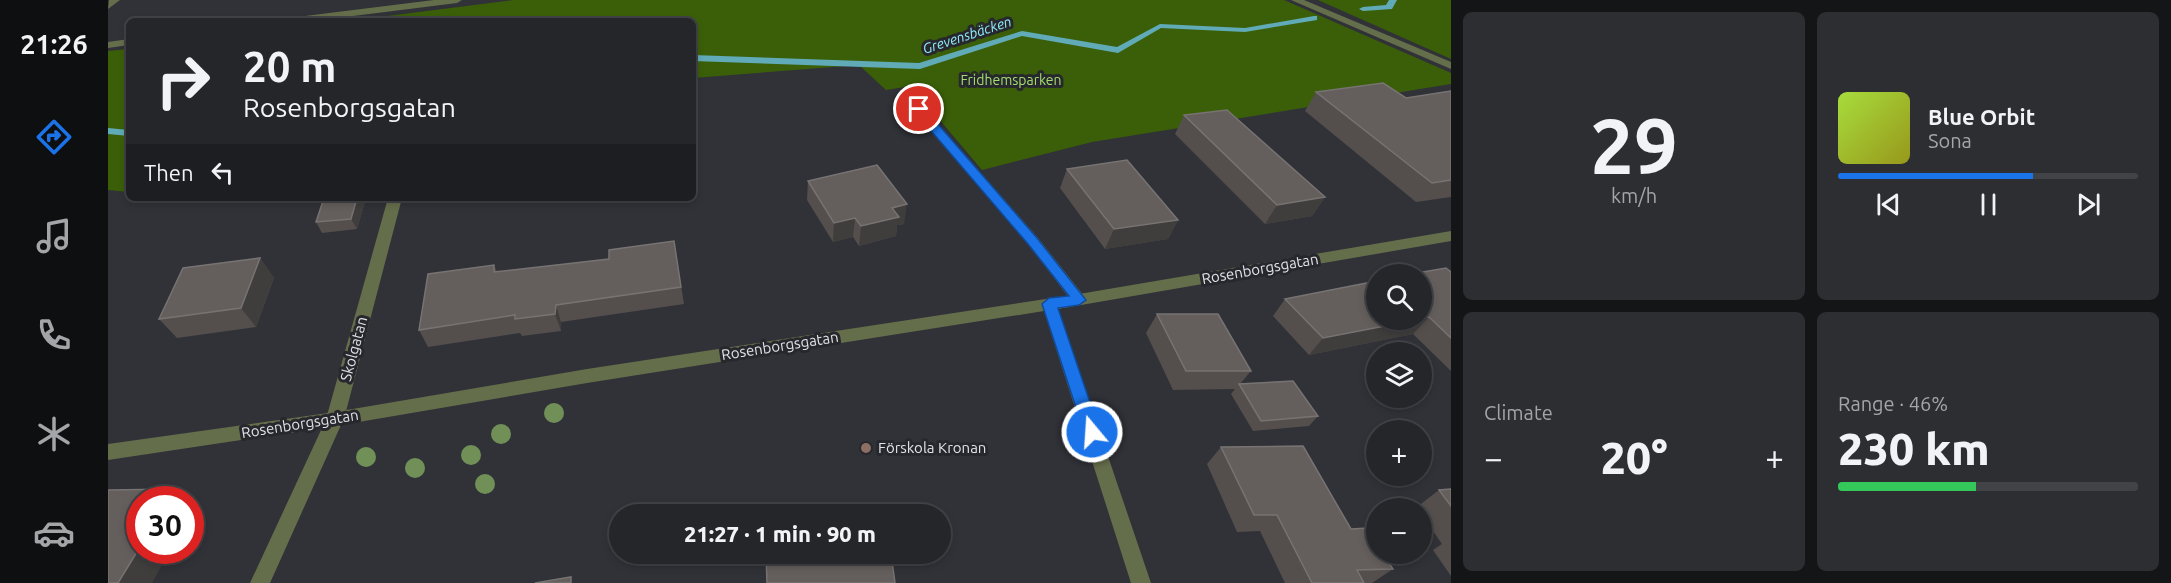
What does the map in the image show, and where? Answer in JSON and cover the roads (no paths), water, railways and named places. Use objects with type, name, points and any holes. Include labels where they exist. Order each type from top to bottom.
[{"type":"street","points":[[108,6],[115,0]]},
{"type":"street","points":[[313,18],[457,0]]},
{"type":"street","points":[[1296,0],[1451,66]]},
{"type":"street","points":[[108,45],[126,42]]},
{"type":"street","points":[[907,95],[1033,241],[1079,300]]},
{"type":"street","name":"Skolgatan","points":[[260,583],[335,419],[393,204]]},
{"type":"street","name":"Rosenborgsgatan","points":[[108,453],[1079,300],[1451,236]]},
{"type":"street","points":[[1049,304],[1141,583]]},
{"type":"waterway","name":"Grevensbäcken","points":[[1363,9],[1389,7],[1393,0]]},
{"type":"waterway","name":"Grevensbäcken","points":[[696,58],[920,66],[1022,33],[1118,50],[1160,26],[1245,30],[1314,18]]},
{"type":"waterway","name":"Grevensbäcken","points":[[108,131],[126,133]]},
{"type":"place","name":"Förskola Kronan","points":[[866,448]]},
{"type":"park label","name":"Fridhemsparken","points":[[1011,80]]}]
